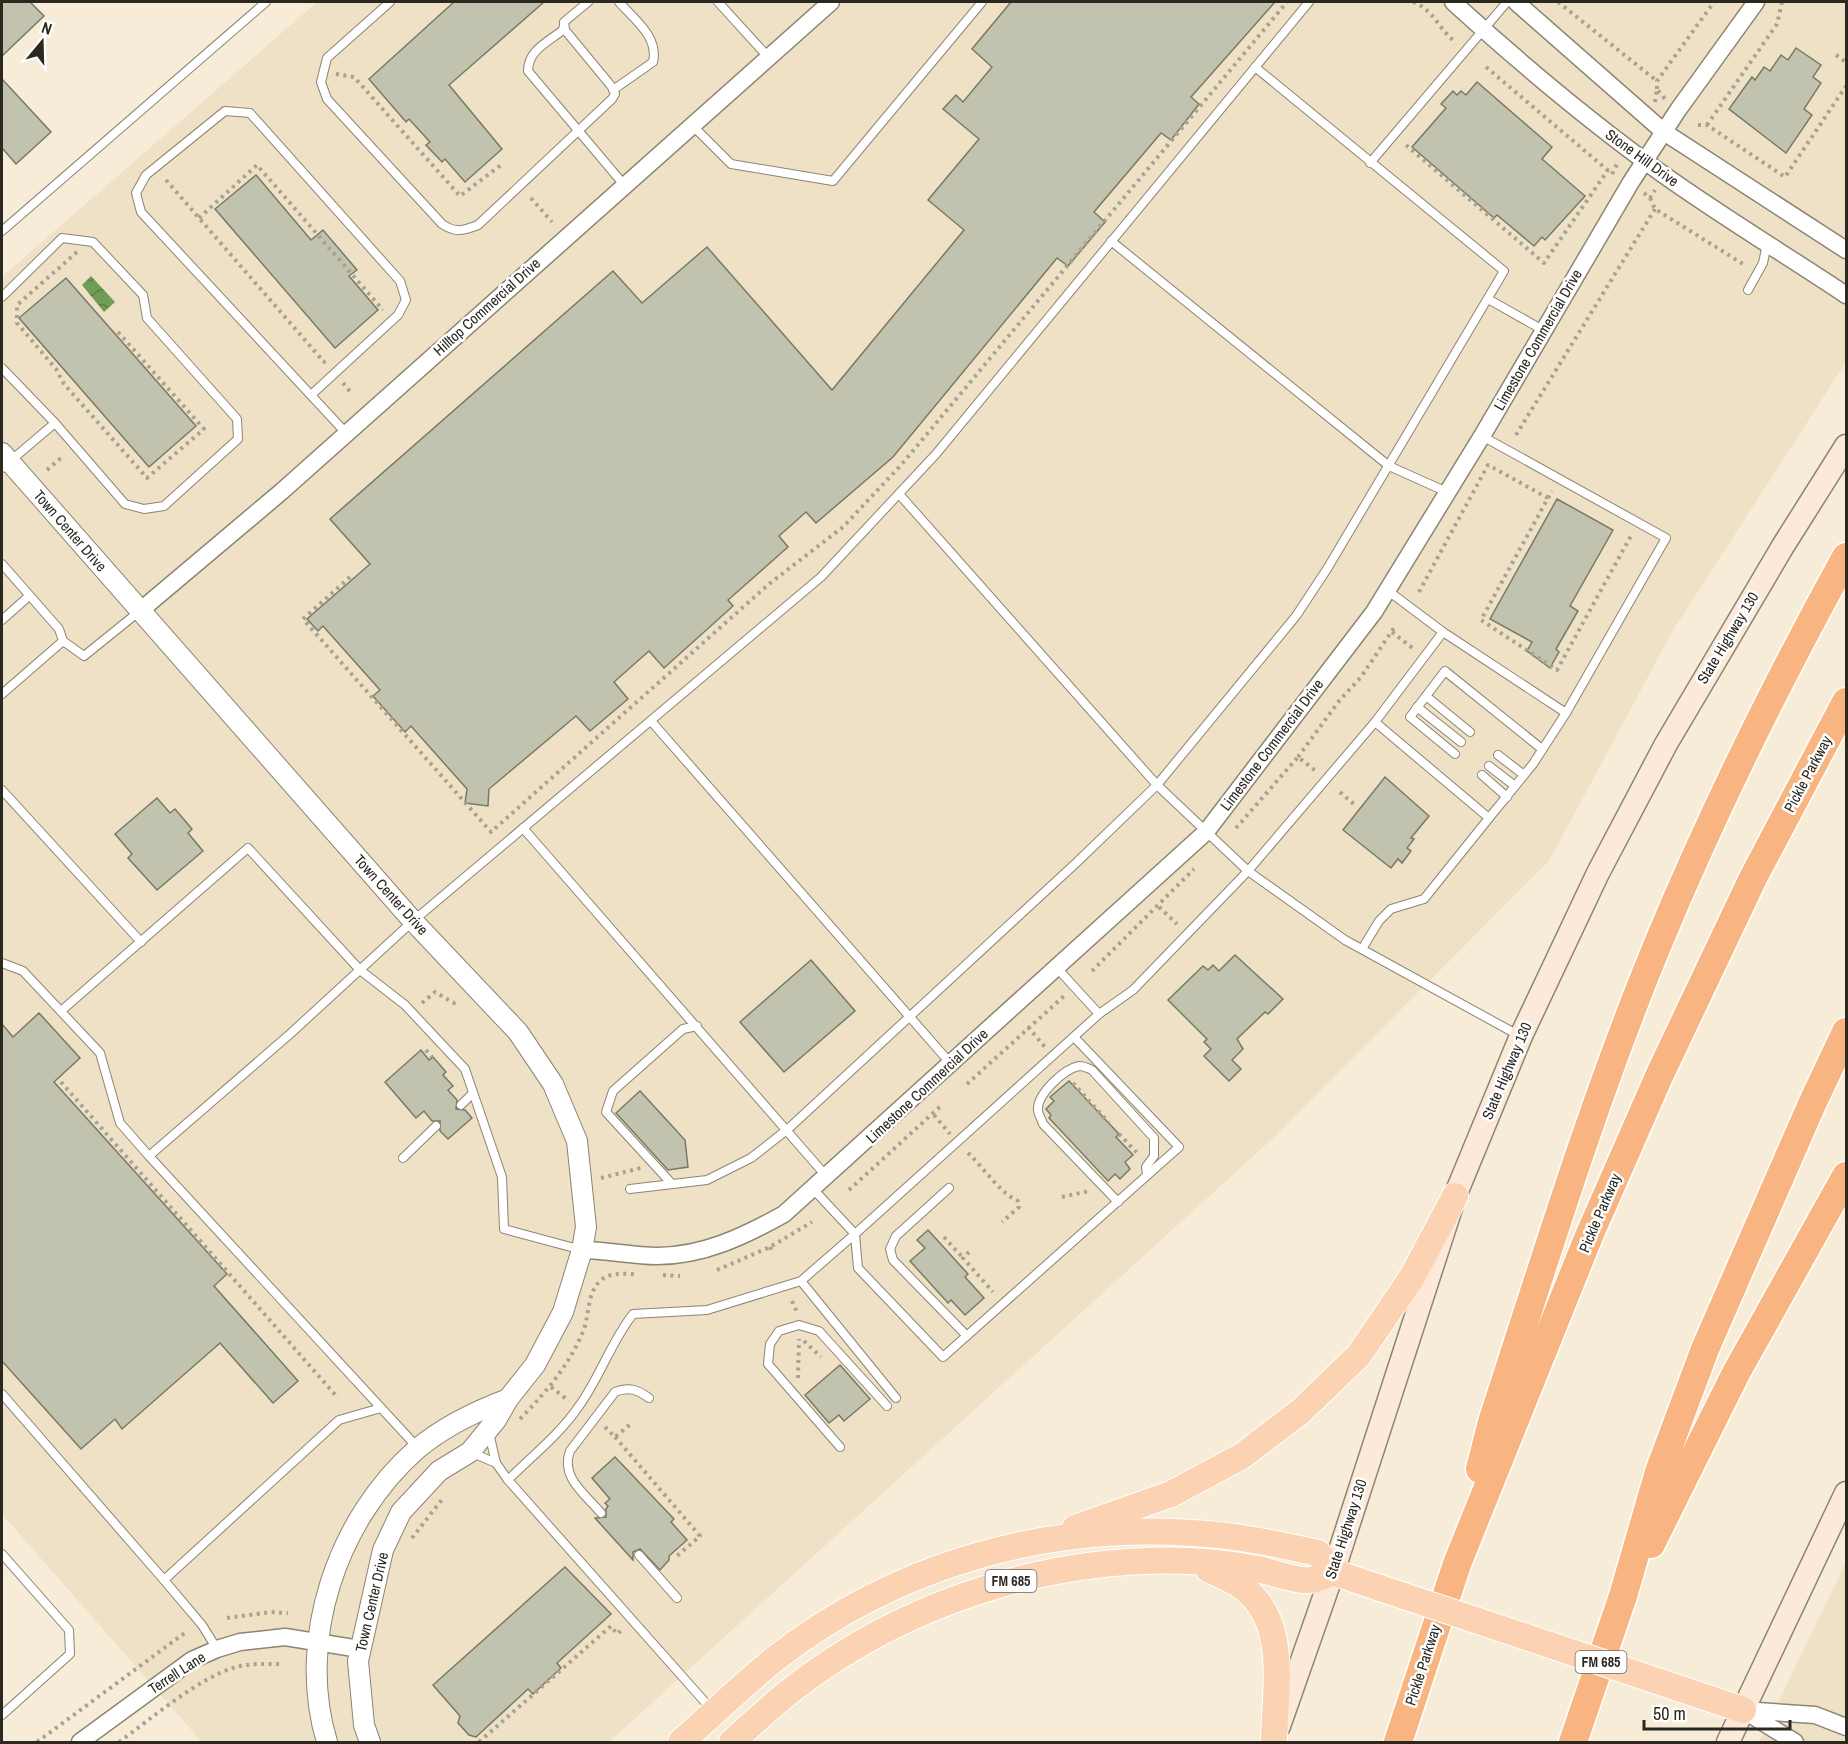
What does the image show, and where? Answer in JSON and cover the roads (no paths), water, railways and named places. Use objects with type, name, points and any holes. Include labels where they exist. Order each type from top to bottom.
[{"type":"highway","points":[[1457,1564],[1492,1422],[1610,1068],[1657,947],[1704,837],[1764,712],[1846,557]]},
{"type":"highway","name":"Pickle Parkway","points":[[1398,1743],[1457,1564],[1589,1236],[1660,1074],[1753,878],[1846,702]]},
{"type":"highway","points":[[1573,1743],[1623,1596],[1659,1472],[1705,1349],[1812,1104],[1846,1032]]},
{"type":"highway","points":[[1623,1596],[1688,1474],[1736,1373],[1846,1176]]},
{"type":"main road","name":"State Highway 130","points":[[1273,1741],[1333,1572],[1455,1196],[1521,1036],[1598,873],[1666,744],[1783,546],[1846,446]]},
{"type":"main road","name":"FM 685","points":[[1041,1540],[1171,1494],[1242,1456],[1301,1411],[1359,1354],[1412,1277],[1455,1196]]},
{"type":"main road","points":[[1728,1743],[1846,1493]]},
{"type":"main road","name":"FM 685","points":[[681,1743],[776,1658],[829,1622],[889,1588],[988,1551],[1041,1540],[1137,1532],[1193,1533],[1260,1541],[1318,1552],[1333,1572],[1743,1710]]},
{"type":"main road","name":"FM 685","points":[[732,1743],[794,1688],[851,1650],[905,1621],[962,1596],[1000,1584],[1089,1566],[1137,1562],[1192,1561],[1255,1569],[1310,1581],[1333,1572]]},
{"type":"main road","points":[[1192,1561],[1239,1584],[1256,1601],[1267,1617],[1276,1642],[1273,1741]]},
{"type":"street","name":"Hilltop Commercial Drive","points":[[141,610],[346,433],[831,2]]},
{"type":"street","name":"Stone Hill Drive","points":[[1454,2],[1581,113],[1645,161],[1846,295]]},
{"type":"street","points":[[1516,2],[1664,132],[1846,250]]},
{"type":"street","name":"Limestone Commercial Drive","points":[[582,1250],[657,1256],[698,1252],[747,1235],[784,1214],[814,1190],[1206,832],[1374,612],[1482,436],[1645,161],[1756,2]]},
{"type":"street","name":"Town Center Drive","points":[[4,461],[141,610],[413,921],[518,1032],[553,1084],[577,1141],[586,1227],[582,1250],[563,1312],[535,1365],[508,1399],[488,1430],[470,1452],[439,1471],[401,1512],[383,1550],[358,1661],[364,1725],[370,1743]]},
{"type":"street","points":[[327,1743],[320,1720],[318,1643],[332,1580],[346,1541],[367,1505],[418,1448],[477,1411],[508,1399]]},
{"type":"street","points":[[418,1448],[439,1471]]},
{"type":"street","name":"Terrell Lane","points":[[80,1743],[192,1660],[217,1649],[240,1642],[285,1637],[360,1649]]},
{"type":"street","points":[[1743,1710],[1815,1715],[1846,1727]]},
{"type":"street","points":[[1743,1710],[1795,1743]]},
{"type":"lane","points":[[2,231],[266,2]]},
{"type":"lane","points":[[390,2],[327,58],[321,82],[327,99],[442,224],[452,230],[464,231],[478,225],[612,99],[614,90],[653,62],[655,54],[649,34],[619,2]]},
{"type":"lane","points":[[588,2],[564,22],[563,30],[533,53],[528,60],[528,71],[625,186]]},
{"type":"lane","points":[[718,2],[769,58]]},
{"type":"lane","points":[[693,126],[731,164],[833,181],[982,2]]},
{"type":"lane","points":[[149,1156],[413,921],[821,577],[936,454],[1309,2]]},
{"type":"lane","points":[[1370,163],[1507,2]]},
{"type":"lane","points":[[564,22],[565,30],[614,90]]},
{"type":"lane","points":[[630,1189],[707,1180],[751,1158],[788,1129],[1157,785],[1296,616],[1327,569],[1504,271],[1255,67]]},
{"type":"lane","points":[[311,395],[398,315],[406,300],[400,281],[250,113],[225,111],[146,175],[136,193],[141,212],[346,433]]},
{"type":"lane","points":[[2,297],[62,238],[93,242],[143,295],[147,318],[237,419],[238,439],[164,506],[144,509],[125,504],[55,423],[2,368]]},
{"type":"lane","points":[[1111,241],[1389,466],[1447,492]]},
{"type":"lane","points":[[1748,290],[1763,263],[1767,243]]},
{"type":"lane","points":[[1488,299],[1543,330]]},
{"type":"lane","points":[[4,461],[55,423]]},
{"type":"lane","points":[[1362,949],[1379,921],[1390,909],[1424,899],[1524,775],[1566,713],[1666,538],[1482,436]]},
{"type":"lane","points":[[898,494],[1157,785],[1248,870],[1345,940],[1521,1036]]},
{"type":"lane","points":[[2,564],[59,629],[63,641],[84,656],[141,610]]},
{"type":"lane","points":[[1387,590],[1443,632],[1566,713]]},
{"type":"lane","points":[[2,620],[29,596]]},
{"type":"lane","points":[[508,1480],[578,1408],[602,1369],[623,1326],[633,1314],[707,1310],[801,1281],[1099,1014],[1133,990],[1248,870],[1375,722],[1443,632]]},
{"type":"lane","points":[[2,694],[63,641]]},
{"type":"lane","points":[[1455,754],[1410,717],[1445,671],[1542,749]]},
{"type":"lane","points":[[1426,696],[1470,732]]},
{"type":"lane","points":[[1417,707],[1461,742]]},
{"type":"lane","points":[[651,721],[951,1064]]},
{"type":"lane","points":[[1375,722],[1489,818]]},
{"type":"lane","points":[[1498,755],[1524,775]]},
{"type":"lane","points":[[1489,766],[1515,786]]},
{"type":"lane","points":[[1482,775],[1507,797]]},
{"type":"lane","points":[[2,790],[141,942]]},
{"type":"lane","points":[[523,828],[788,1129],[827,1178]]},
{"type":"lane","points":[[61,1011],[248,848],[360,970],[415,1015],[465,1069],[502,1177],[504,1229],[582,1250]]},
{"type":"lane","points":[[2,963],[23,971],[100,1053],[120,1124],[418,1448]]},
{"type":"lane","points":[[1057,968],[1099,1014]]},
{"type":"lane","points":[[672,1184],[606,1112],[607,1104],[613,1091],[683,1029],[697,1026]]},
{"type":"lane","points":[[814,1190],[855,1234],[858,1268],[943,1357],[1179,1147],[1074,1037]]},
{"type":"lane","points":[[1118,1202],[1043,1124],[1038,1110],[1041,1096],[1061,1077],[1076,1066],[1084,1066],[1092,1071],[1154,1138],[1154,1156],[1146,1167],[1147,1175]]},
{"type":"lane","points":[[461,1105],[473,1093]]},
{"type":"lane","points":[[403,1158],[436,1126]]},
{"type":"lane","points":[[949,1188],[897,1236],[890,1249],[893,1260],[967,1336]]},
{"type":"lane","points":[[801,1281],[896,1398]]},
{"type":"lane","points":[[840,1447],[768,1364],[770,1344],[779,1331],[799,1325],[819,1331],[887,1406]]},
{"type":"lane","points":[[601,1513],[568,1475],[566,1462],[570,1451],[615,1392],[624,1388],[637,1390],[649,1398]]},
{"type":"lane","points":[[2,1394],[202,1625],[217,1649]]},
{"type":"lane","points":[[164,1580],[339,1420],[381,1408]]},
{"type":"lane","points":[[488,1430],[496,1463],[508,1480],[714,1713]]},
{"type":"lane","points":[[470,1452],[496,1463]]},
{"type":"lane","points":[[2,1554],[69,1630],[70,1654],[2,1714]]},
{"type":"lane","points":[[639,1555],[677,1598]]},
{"type":"water","points":[[91,276],[115,302],[104,312],[82,285]]}]
